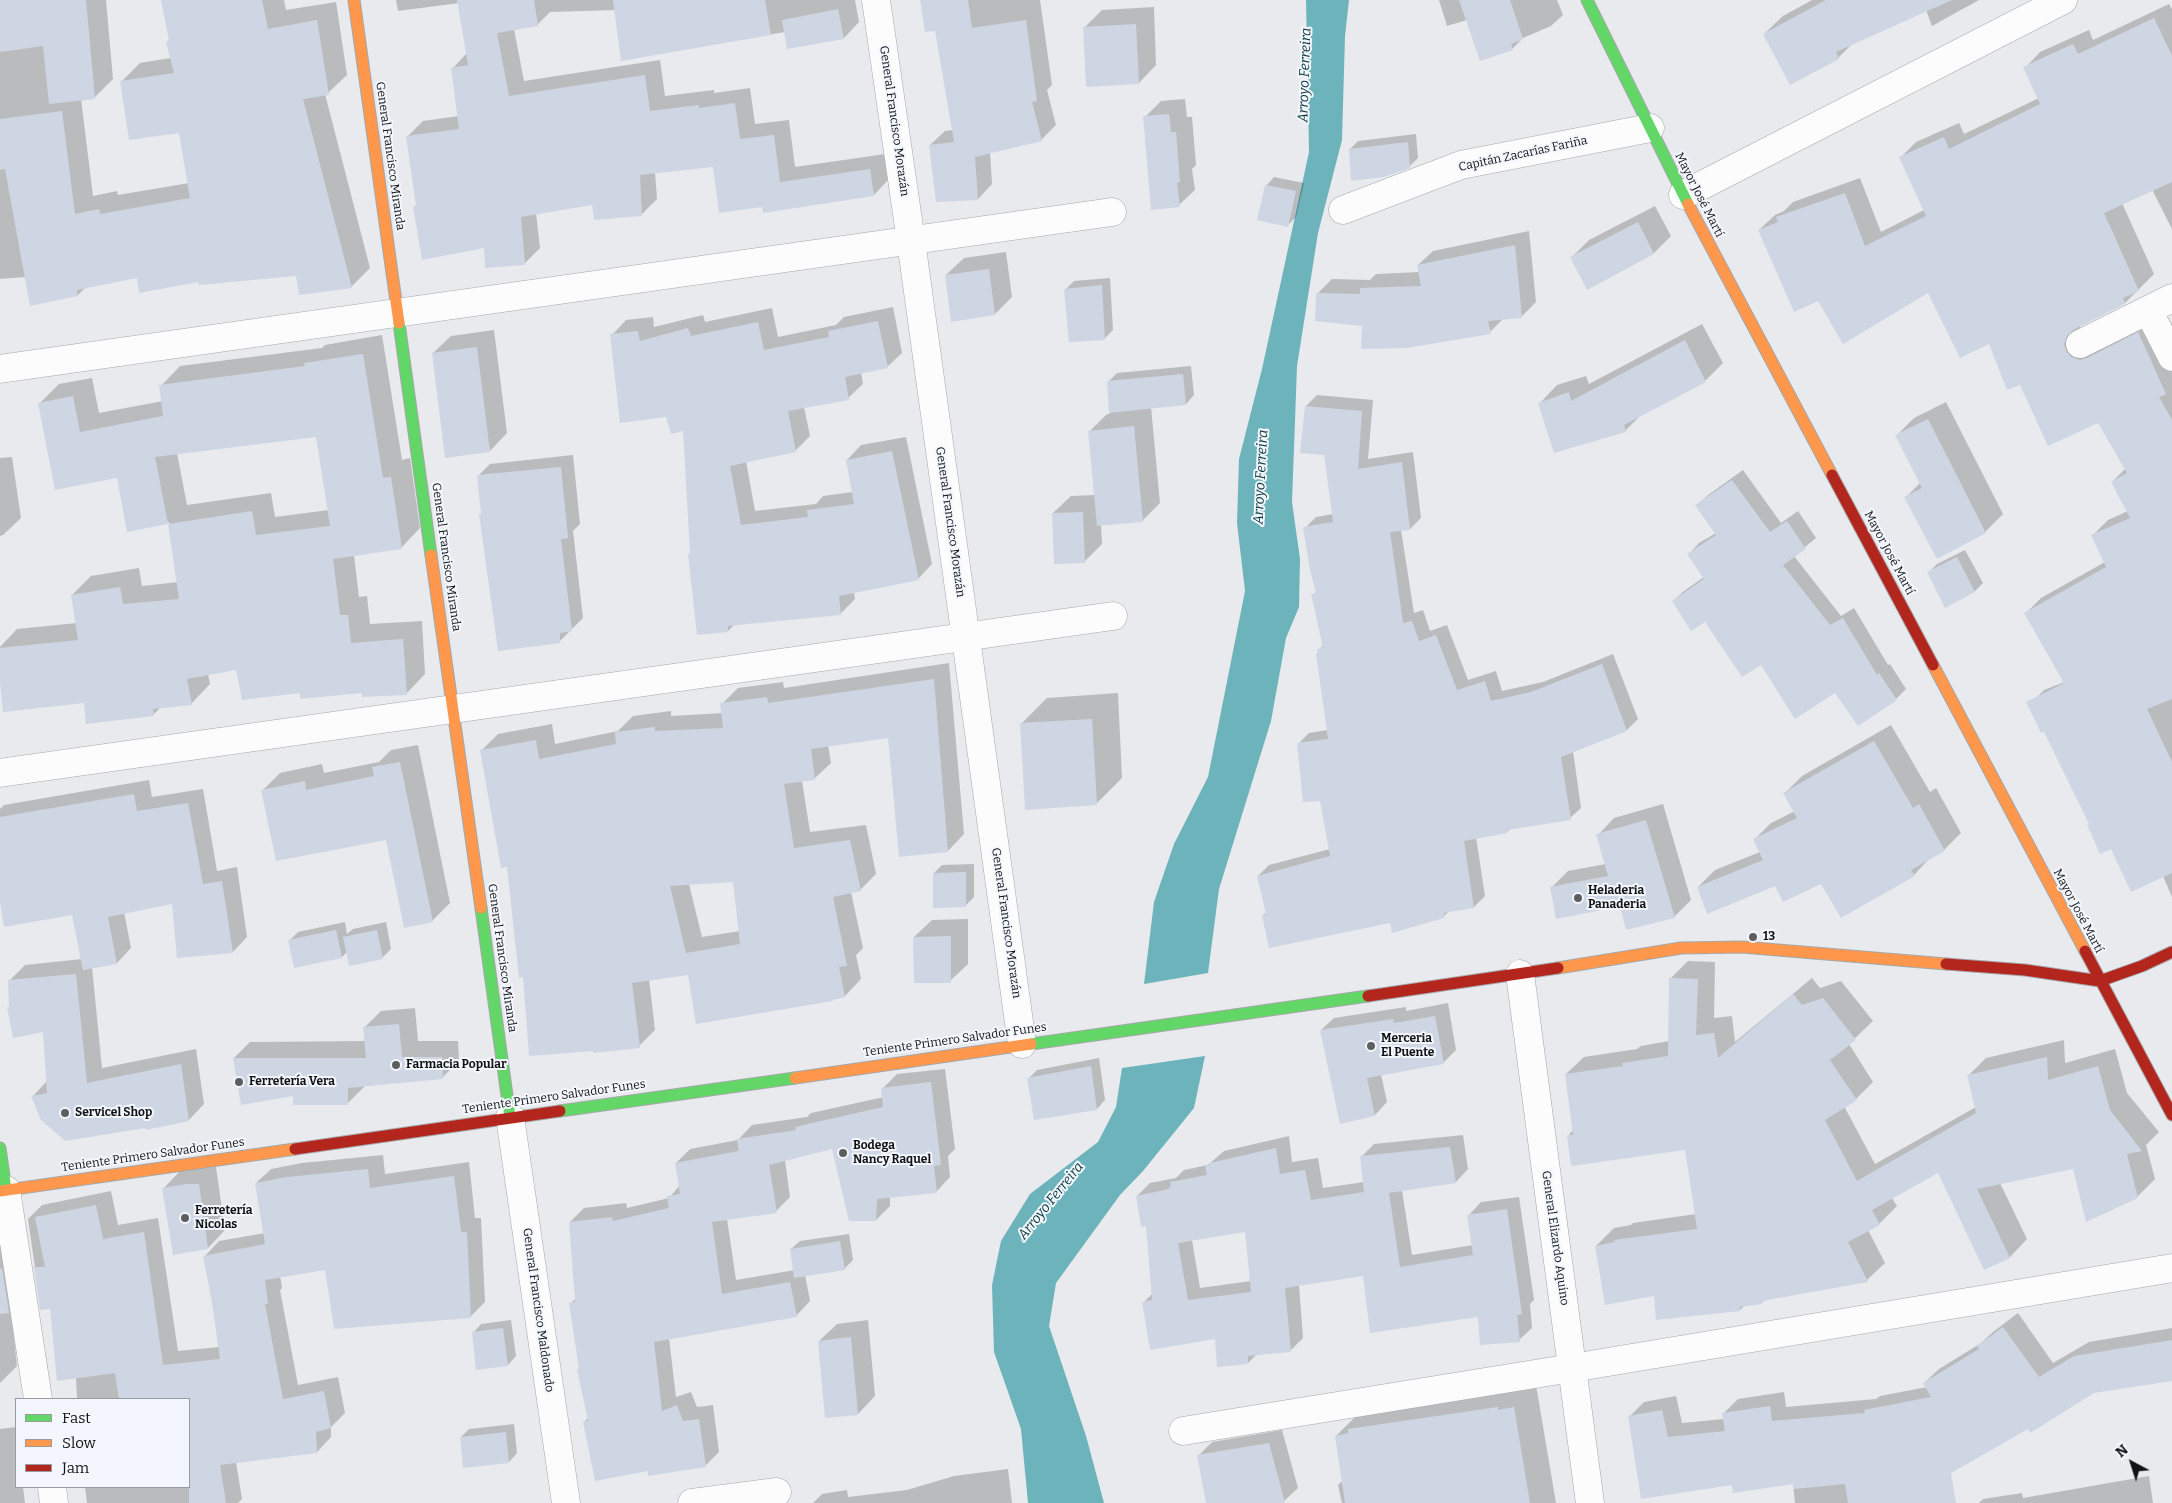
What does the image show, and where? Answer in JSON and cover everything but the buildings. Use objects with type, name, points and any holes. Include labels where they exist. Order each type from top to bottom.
[{"type":"street","name":"General Francisco Miranda","points":[[354,0],[510,1117]]},
{"type":"street","name":"General Francisco Morazán","points":[[876,0],[1022,1044]]},
{"type":"street","name":"Mayor José Martí","points":[[1587,0],[1683,194],[2172,1116]]},
{"type":"street","points":[[1683,194],[2063,0]]},
{"type":"street","name":"Capitán Zacarías Fariña","points":[[1343,210],[1462,165],[1650,128]]},
{"type":"street","points":[[0,369],[1112,212]]},
{"type":"street","points":[[2080,344],[2172,298]]},
{"type":"street","points":[[2148,310],[2172,357]]},
{"type":"street","points":[[0,773],[1113,616]]},
{"type":"street","name":"Teniente Primero Salvador Funes","points":[[3,1190],[1520,974],[1681,948],[1742,947],[2025,970],[2100,981]]},
{"type":"street","points":[[2100,981],[2142,966],[2172,952]]},
{"type":"street","name":"General Elizardo Aquino","points":[[1520,974],[1590,1503]]},
{"type":"street","name":"General Francisco Maldonado","points":[[510,1117],[566,1503]]},
{"type":"street","points":[[0,1148],[3,1190],[38,1398]]},
{"type":"street","points":[[1183,1431],[2172,1268]]},
{"type":"street","points":[[52,1488],[54,1503]]},
{"type":"street","points":[[692,1503],[777,1492]]},
{"type":"water","name":"Arroyo Ferreira","points":[[1306,0],[1349,0],[1345,36],[1342,140],[1318,233],[1297,366],[1292,502],[1300,559],[1299,607],[1286,638],[1271,721],[1219,889],[1208,973],[1144,984],[1154,902],[1174,844],[1208,777],[1245,591],[1237,523],[1239,459],[1262,369],[1309,152]]},
{"type":"water","name":"Arroyo Ferreira","points":[[1205,1056],[1194,1108],[1143,1171],[1120,1195],[1056,1283],[1049,1326],[1086,1436],[1104,1503],[1028,1503],[1021,1429],[994,1352],[992,1285],[1001,1241],[1030,1194],[1098,1142],[1116,1107],[1122,1068]]},
{"type":"traffic: fast","points":[[1587,0],[1688,204]]},
{"type":"traffic: fast","points":[[399,323],[431,555]]},
{"type":"traffic: fast","points":[[481,908],[510,1117]]},
{"type":"traffic: fast","points":[[1031,1044],[1368,996]]},
{"type":"traffic: fast","points":[[560,1111],[795,1078]]},
{"type":"traffic: fast","points":[[0,1148],[6,1190]]},
{"type":"traffic: slow","points":[[354,0],[399,323]]},
{"type":"traffic: slow","points":[[1688,204],[1832,475]]},
{"type":"traffic: slow","points":[[431,555],[481,908]]},
{"type":"traffic: slow","points":[[1933,665],[2085,951]]},
{"type":"traffic: slow","points":[[1558,968],[1681,948],[1742,947],[1946,964]]},
{"type":"traffic: slow","points":[[795,1078],[1031,1044]]},
{"type":"traffic: slow","points":[[0,1191],[295,1149]]},
{"type":"traffic: jam","points":[[1832,475],[1933,665]]},
{"type":"traffic: jam","points":[[2085,951],[2172,1115]]},
{"type":"traffic: jam","points":[[1946,964],[2025,970],[2100,981],[2142,966],[2172,952]]},
{"type":"traffic: jam","points":[[1368,996],[1558,968]]},
{"type":"traffic: jam","points":[[295,1149],[560,1111]]},
{"type":"place","name":"Heladeria Panaderia","points":[[1578,898]]},
{"type":"place","name":"13","points":[[1753,937]]},
{"type":"place","name":"Merceria El Puente","points":[[1371,1046]]},
{"type":"place","name":"Farmacia Popular","points":[[396,1065]]},
{"type":"place","name":"Ferretería Vera","points":[[239,1082]]},
{"type":"place","name":"Servicel Shop","points":[[65,1113]]},
{"type":"place","name":"Bodega Nancy Raquel","points":[[843,1153]]},
{"type":"place","name":"Ferretería Nicolas","points":[[185,1218]]}]
